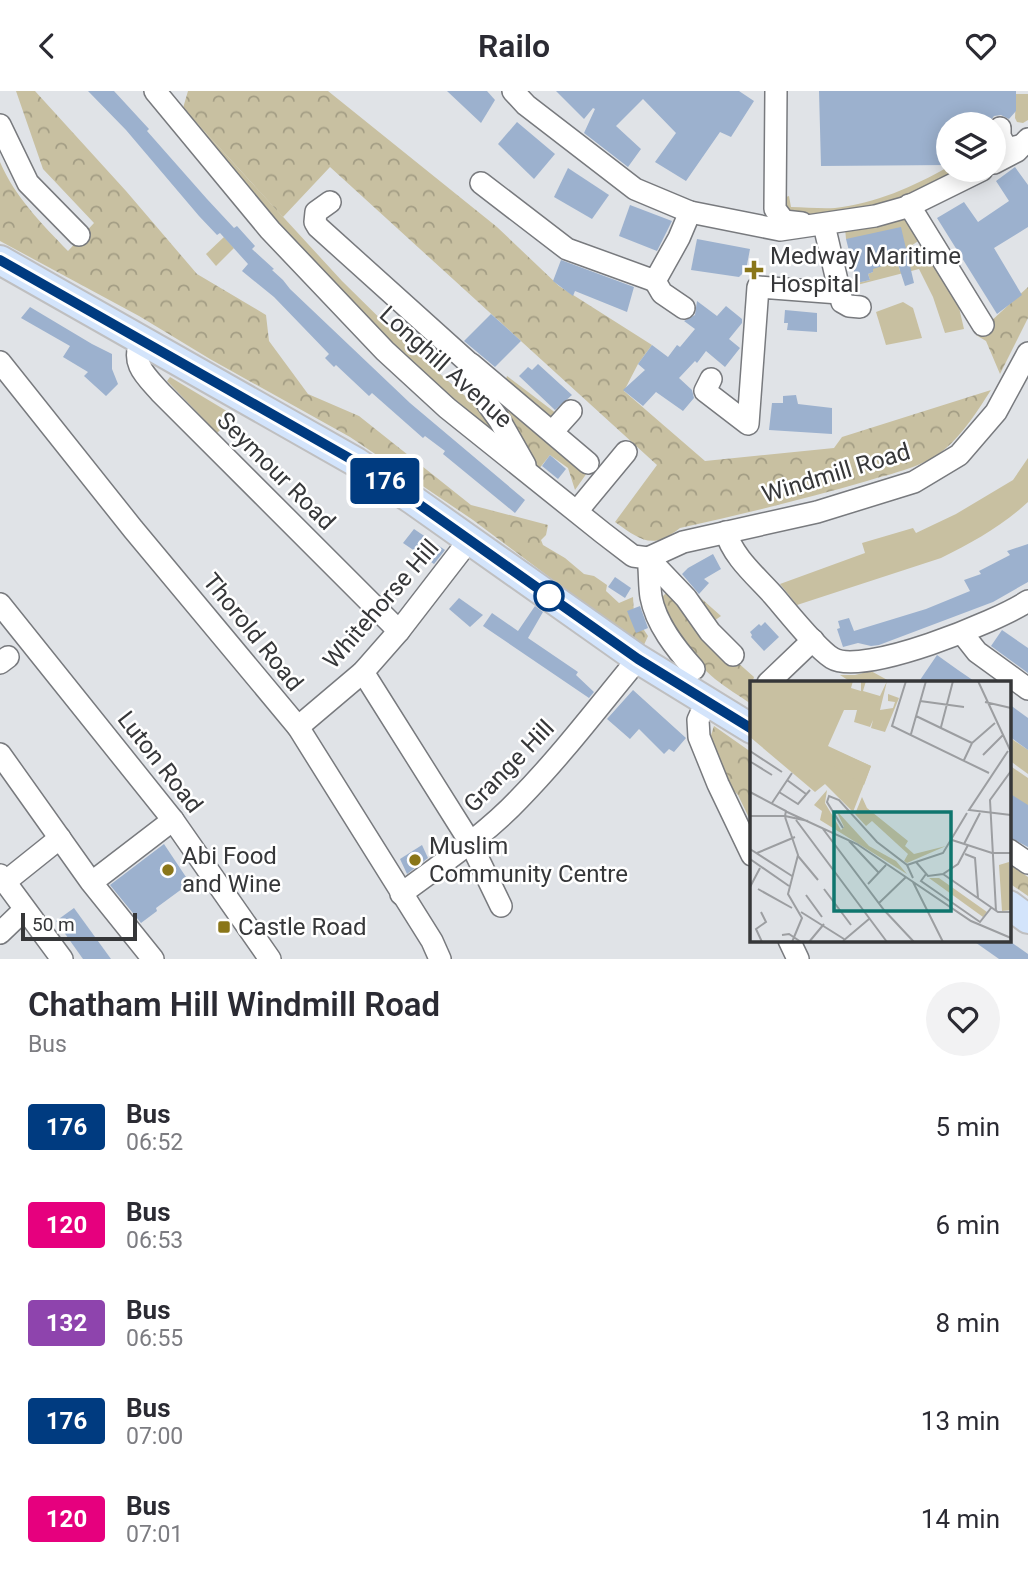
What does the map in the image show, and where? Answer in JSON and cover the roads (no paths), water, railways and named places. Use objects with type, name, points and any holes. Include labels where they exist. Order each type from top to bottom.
[{"type":"main road","points":[[0,260],[356,462],[470,539],[638,659],[750,728]]},
{"type":"main road","points":[[1010,906],[1028,919]]},
{"type":"street","name":"Longhill Avenue","points":[[155,91],[270,230],[385,351],[447,408],[630,554],[648,558]]},
{"type":"street","points":[[513,91],[526,105],[635,189],[690,212],[779,230],[875,216],[909,205],[957,182]]},
{"type":"street","points":[[776,91],[775,209],[784,221],[822,225]]},
{"type":"street","points":[[0,125],[28,183],[79,235]]},
{"type":"street","points":[[1006,157],[1017,151],[1018,131]]},
{"type":"street","points":[[481,183],[567,249],[655,281],[662,293],[684,308]]},
{"type":"street","points":[[330,202],[316,212],[315,222],[318,227],[469,363],[588,463]]},
{"type":"street","points":[[909,205],[983,324]]},
{"type":"street","points":[[655,281],[680,238],[690,212]]},
{"type":"street","points":[[822,225],[842,302],[860,307]]},
{"type":"street","points":[[711,379],[705,391],[748,424],[758,287],[839,293]]},
{"type":"street","name":"Seymour Road","points":[[142,340],[137,350],[138,363],[161,393],[399,631]]},
{"type":"street","name":"Windmill Road","points":[[648,558],[683,542],[817,512],[914,482],[959,455],[996,412],[1028,353]]},
{"type":"street","name":"Thorold Road","points":[[0,362],[133,529],[298,727],[442,958]]},
{"type":"street","points":[[469,363],[480,393],[500,421],[530,473]]},
{"type":"street","points":[[553,431],[571,411]]},
{"type":"street","points":[[578,510],[626,452]]},
{"type":"street","points":[[726,532],[734,550],[832,658],[855,663],[909,659],[1007,614],[1028,601]]},
{"type":"street","name":"Whitehorse Hill","points":[[298,727],[363,671],[399,631],[470,539]]},
{"type":"street","points":[[648,558],[686,598],[709,632],[733,655]]},
{"type":"street","points":[[648,558],[650,594],[654,610],[666,632],[694,669]]},
{"type":"street","name":"Luton Road","points":[[0,604],[173,820],[270,959]]},
{"type":"street","points":[[962,633],[977,652],[1028,689]]},
{"type":"street","points":[[770,681],[813,640]]},
{"type":"street","name":"Grange Hill","points":[[401,894],[470,842],[518,801],[638,659]]},
{"type":"street","points":[[363,671],[470,842],[501,906]]},
{"type":"street","points":[[706,702],[699,715],[698,734],[719,788],[735,816],[750,853]]},
{"type":"street","points":[[0,754],[60,838],[153,959]]},
{"type":"street","points":[[100,876],[173,820]]},
{"type":"street","points":[[60,838],[2,879],[62,959]]},
{"type":"street","points":[[1010,851],[1028,863]]},
{"type":"street","points":[[0,933],[24,909]]},
{"type":"street","points":[[789,941],[798,959]]},
{"type":"place","name":"Medway Maritime Hospital","points":[[754,270]]},
{"type":"place","name":"Muslim Community Centre","points":[[415,860]]},
{"type":"place","name":"Abi Food and Wine","points":[[168,870]]},
{"type":"place","name":"Castle Road","points":[[224,927]]}]
